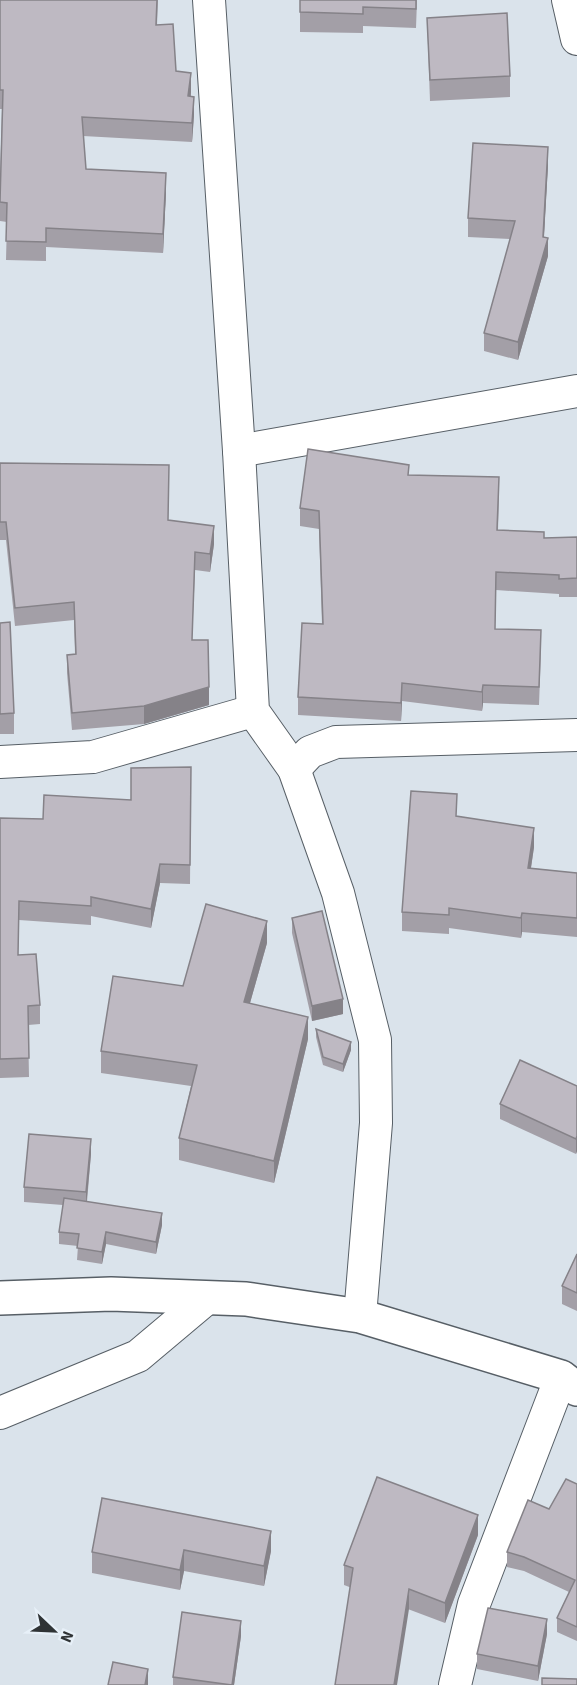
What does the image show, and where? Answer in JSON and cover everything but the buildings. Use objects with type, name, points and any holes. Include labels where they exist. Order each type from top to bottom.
[{"type":"main road","points":[[0,1298],[111,1294],[246,1299],[360,1316],[569,1383]]},
{"type":"street","points":[[209,0],[239,451],[253,711],[294,769],[338,893],[375,1040],[376,1122],[360,1316]]},
{"type":"street","points":[[568,0],[577,39]]},
{"type":"street","points":[[239,451],[577,392]]},
{"type":"street","points":[[0,762],[93,758],[253,711]]},
{"type":"street","points":[[294,769],[310,752],[336,742],[577,735]]},
{"type":"street","points":[[0,1413],[138,1356],[207,1298]]},
{"type":"street","points":[[455,1685],[474,1604],[569,1383]]}]
